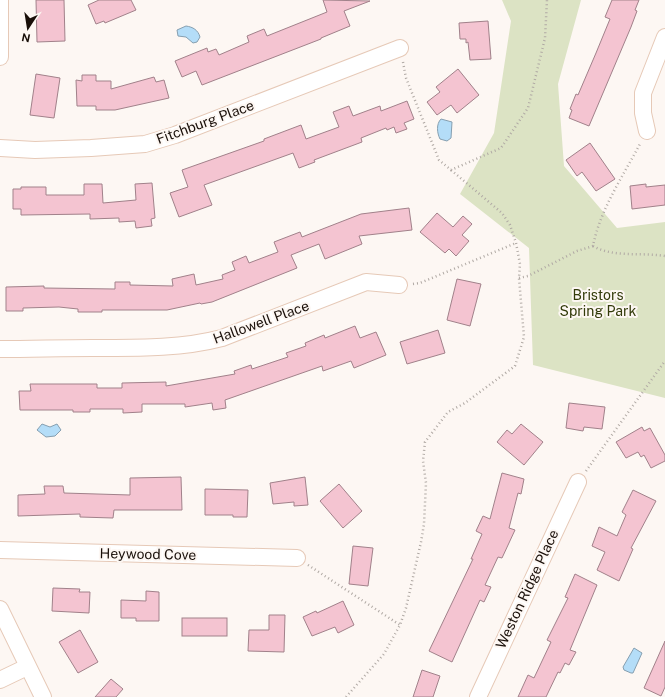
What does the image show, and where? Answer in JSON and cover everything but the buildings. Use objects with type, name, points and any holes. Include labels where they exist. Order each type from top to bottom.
[{"type":"street","points":[[0,0],[0,57]]},
{"type":"street","points":[[647,131],[642,112],[642,93],[665,37]]},
{"type":"street","name":"Fitchburg Place","points":[[0,148],[85,149],[146,144],[175,135],[400,48]]},
{"type":"street","name":"Hallowell Place","points":[[0,349],[144,347],[191,344],[222,338],[366,282],[399,285]]},
{"type":"street","name":"Weston Ridge Place","points":[[478,697],[578,482]]},
{"type":"street","name":"Heywood Cove","points":[[0,550],[297,558]]},
{"type":"street","points":[[0,609],[27,667],[43,697]]},
{"type":"street","points":[[0,680],[27,667]]},
{"type":"path","points":[[451,170],[501,148],[528,108],[545,38],[547,0]]},
{"type":"path","points":[[346,697],[384,654],[400,625],[406,608],[422,542],[426,483],[423,461],[425,442],[448,412],[465,403],[515,366],[524,337],[519,278],[520,264],[516,243],[510,226],[502,213],[439,160],[406,78],[400,48]]},
{"type":"path","points":[[593,246],[595,233],[647,131]]},
{"type":"path","points":[[399,285],[420,283],[516,243]]},
{"type":"path","points":[[519,278],[528,276],[577,251],[593,246],[601,251],[611,253],[665,256]]},
{"type":"path","points":[[578,482],[665,361]]},
{"type":"path","points":[[297,558],[400,625]]},
{"type":"green space","name":"Bristors Spring Park","points":[[502,0],[581,0],[558,84],[564,166],[617,228],[665,222],[665,398],[533,365],[529,248],[460,194],[494,133],[511,21]]},
{"type":"water","points":[[186,26],[193,28],[198,32],[200,37],[197,42],[193,43],[186,37],[178,36],[177,30]]},
{"type":"water","points":[[441,119],[452,122],[451,138],[447,141],[440,139],[438,134],[439,121]]},
{"type":"water","points":[[42,424],[50,427],[57,424],[61,430],[55,436],[46,437],[37,430]]},
{"type":"water","points":[[634,648],[642,653],[633,673],[631,673],[624,670],[623,667]]}]
